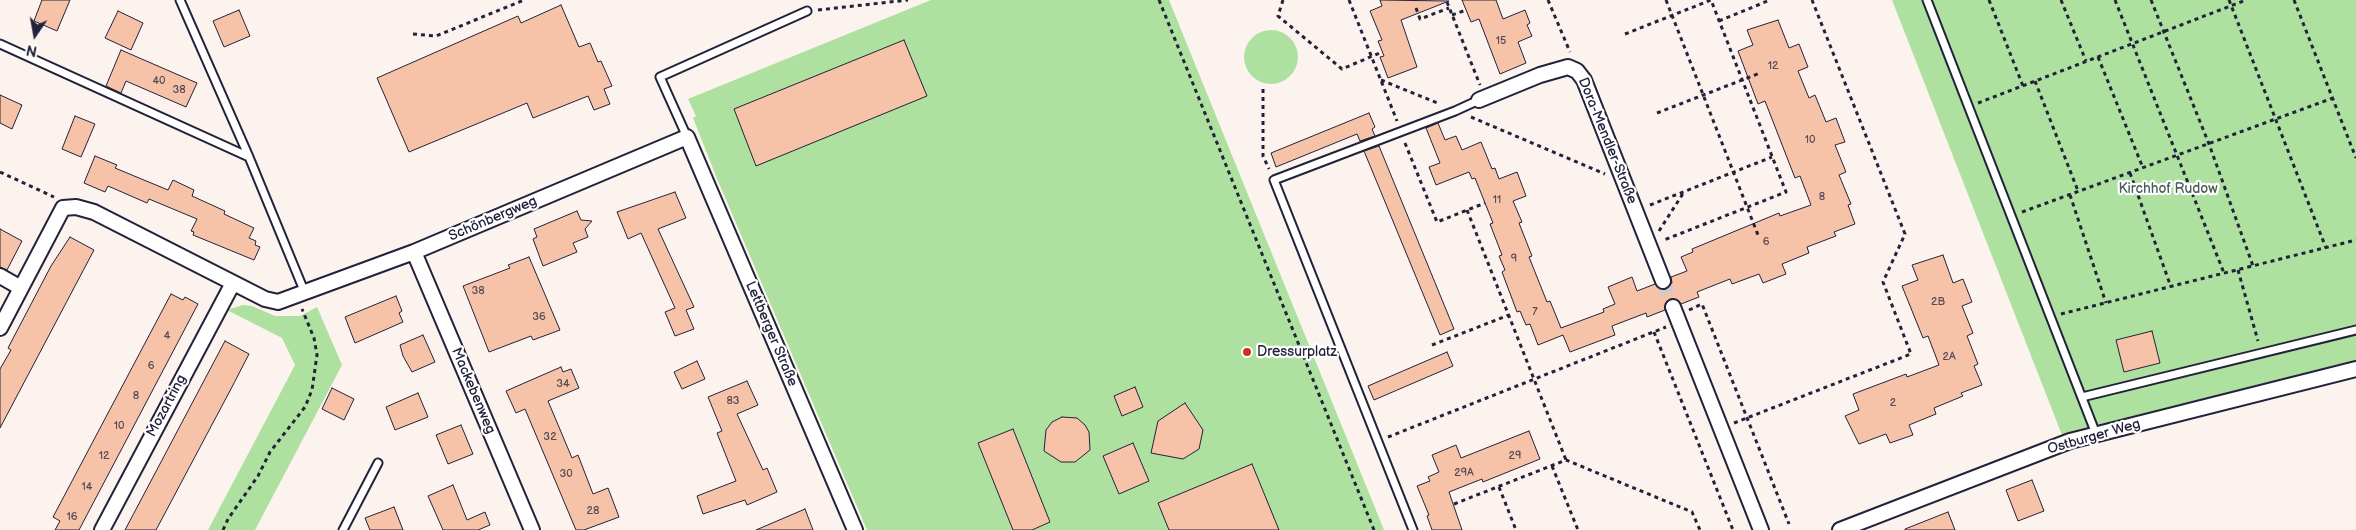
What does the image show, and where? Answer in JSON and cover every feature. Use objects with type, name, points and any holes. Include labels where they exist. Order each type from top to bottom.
[{"type":"street","name":"Dora-Mendler-Straße","points":[[1482,98],[1540,75],[1568,67],[1578,71],[1584,80],[1635,210],[1653,240],[1663,281]]},
{"type":"street","name":"Schönbergweg","points":[[301,294],[414,252],[687,138]]},
{"type":"street","name":"Lettberger Straße","points":[[687,138],[855,530]]},
{"type":"street","points":[[0,328],[64,208],[69,207],[94,212],[265,299],[278,302],[301,294]]},
{"type":"street","name":"Mackebenweg","points":[[414,252],[532,530]]},
{"type":"street","points":[[0,276],[21,288]]},
{"type":"street","name":"Mozartring","points":[[102,530],[233,283]]},
{"type":"street","points":[[1676,314],[1761,530]]},
{"type":"street","name":"Ostburger Weg","points":[[1840,530],[2070,441],[2356,368]]},
{"type":"lane","points":[[180,0],[249,157],[301,294]]},
{"type":"lane","points":[[1927,0],[2096,434]]},
{"type":"lane","points":[[687,138],[660,76],[807,11]]},
{"type":"lane","points":[[0,44],[249,157]]},
{"type":"lane","points":[[1413,530],[1274,180],[1455,111],[1482,98]]},
{"type":"lane","points":[[2082,397],[2356,330]]},
{"type":"lane","points":[[343,530],[378,463]]},
{"type":"path","points":[[413,34],[436,36],[524,0]]},
{"type":"path","points":[[807,11],[908,0]]},
{"type":"path","points":[[1159,0],[1374,530]]},
{"type":"path","points":[[1283,0],[1278,16],[1342,69],[1382,52]]},
{"type":"path","points":[[1548,0],[1578,71]]},
{"type":"path","points":[[1666,0],[1758,234]]},
{"type":"path","points":[[1625,34],[1711,0],[1786,192],[1653,240]]},
{"type":"path","points":[[1719,21],[1770,0]]},
{"type":"path","points":[[1721,428],[1911,354],[1883,282],[1905,234],[1812,0]]},
{"type":"path","points":[[1989,0],[2023,86]]},
{"type":"path","points":[[2061,0],[2086,61]]},
{"type":"path","points":[[2115,0],[2224,273]]},
{"type":"path","points":[[2151,0],[2209,144],[2253,266]]},
{"type":"path","points":[[2229,0],[2326,248]]},
{"type":"path","points":[[1968,106],[2246,0]]},
{"type":"path","points":[[2294,0],[2356,158]]},
{"type":"path","points":[[1447,2],[1482,98]]},
{"type":"path","points":[[1416,8],[1420,20],[1449,8]]},
{"type":"path","points":[[1452,16],[1466,10]]},
{"type":"path","points":[[2098,57],[2143,168]]},
{"type":"path","points":[[1657,113],[1760,73]]},
{"type":"path","points":[[1380,80],[1624,182]]},
{"type":"path","points":[[2035,81],[2078,192]]},
{"type":"path","points":[[1263,89],[1263,156],[1274,180]]},
{"type":"path","points":[[2011,216],[2333,98]]},
{"type":"path","points":[[1635,210],[1772,157]]},
{"type":"path","points":[[0,172],[54,197],[69,207]]},
{"type":"path","points":[[2130,173],[2171,287]]},
{"type":"path","points":[[1653,240],[1684,191]]},
{"type":"path","points":[[2070,194],[2106,303]]},
{"type":"path","points":[[1467,210],[1566,460]]},
{"type":"path","points":[[2051,317],[2356,240]]},
{"type":"path","points":[[2238,270],[2262,353]]},
{"type":"path","points":[[223,530],[228,519],[258,476],[270,452],[305,407],[312,390],[316,373],[315,346],[301,294]]},
{"type":"path","points":[[1378,440],[1654,332],[1676,314],[1702,304],[1789,524]]},
{"type":"path","points":[[1432,345],[1508,315]]},
{"type":"path","points":[[1654,332],[1733,530]]},
{"type":"path","points":[[1454,504],[1566,460],[1692,512],[1700,530]]},
{"type":"path","points":[[1552,466],[1578,530]]},
{"type":"path","points":[[1499,487],[1516,530]]},
{"type":"green space","points":[[931,0],[1169,0],[1384,530],[867,530],[718,181],[693,118],[696,116],[688,99]]},
{"type":"green space","name":"Kirchhof Rudow","points":[[1892,0],[2356,0],[2356,360],[2062,435]]},
{"type":"green space","points":[[1266,30],[1276,30],[1290,38],[1296,47],[1298,57],[1296,67],[1290,76],[1276,84],[1266,84],[1256,79],[1249,72],[1244,62],[1244,52],[1249,42],[1256,35]]},
{"type":"green space","points":[[243,305],[252,306],[275,316],[300,316],[317,307],[342,365],[255,530],[208,530],[295,365],[282,338],[227,310]]},
{"type":"building","points":[[42,0],[70,0],[57,31],[34,21]]},
{"type":"building","points":[[1380,0],[1449,1],[1401,20],[1417,67],[1388,78],[1380,57],[1384,56],[1378,41],[1382,40],[1370,11],[1382,6]]},
{"type":"building","points":[[1462,0],[1496,0],[1503,19],[1525,10],[1530,23],[1527,25],[1532,36],[1518,42],[1526,63],[1500,74],[1479,19],[1471,22]]},
{"type":"building","points":[[561,5],[579,47],[590,43],[598,62],[601,61],[612,86],[604,89],[610,104],[594,110],[588,96],[533,118],[527,103],[409,152],[377,78],[518,16],[521,23]]},
{"type":"building","points":[[239,10],[250,36],[224,47],[213,21]]},
{"type":"building","points":[[118,11],[143,23],[131,50],[105,38]]},
{"type":"building","points":[[1778,20],[1789,48],[1799,44],[1808,67],[1798,71],[1809,98],[1815,95],[1826,122],[1836,118],[1845,142],[1835,145],[1846,172],[1839,175],[1851,204],[1848,205],[1855,224],[1834,232],[1836,236],[1807,247],[1809,253],[1782,264],[1786,274],[1763,283],[1759,274],[1732,284],[1730,279],[1697,292],[1699,297],[1681,304],[1678,300],[1670,299],[1666,302],[1665,310],[1647,317],[1646,313],[1612,326],[1615,335],[1570,352],[1563,335],[1538,345],[1530,324],[1526,325],[1520,311],[1517,312],[1502,272],[1505,270],[1499,256],[1502,255],[1490,224],[1493,223],[1475,178],[1472,179],[1469,172],[1436,185],[1429,167],[1440,163],[1426,128],[1438,123],[1445,140],[1456,136],[1462,150],[1481,142],[1492,169],[1495,168],[1499,179],[1517,172],[1526,196],[1513,201],[1522,222],[1519,223],[1532,256],[1529,257],[1547,302],[1550,301],[1561,328],[1604,312],[1603,309],[1615,304],[1608,287],[1632,277],[1637,291],[1655,284],[1661,290],[1667,289],[1672,283],[1671,277],[1687,271],[1681,257],[1693,252],[1692,249],[1779,213],[1780,216],[1811,205],[1800,176],[1795,178],[1765,101],[1758,104],[1738,51],[1753,45],[1747,30]]},
{"type":"building","points":[[904,40],[927,96],[756,166],[734,109]]},
{"type":"building","points":[[121,50],[197,83],[186,107],[126,81],[121,93],[106,86]]},
{"type":"building","points":[[0,95],[22,105],[12,129],[0,123]]},
{"type":"building","points":[[1369,113],[1375,127],[1372,129],[1375,136],[1360,141],[1357,134],[1276,167],[1271,153]]},
{"type":"building","points":[[75,116],[95,124],[81,157],[62,149]]},
{"type":"building","points":[[1379,146],[1454,329],[1440,335],[1364,151]]},
{"type":"building","points":[[95,156],[117,165],[115,168],[168,190],[173,180],[194,190],[192,196],[225,211],[224,214],[254,228],[249,238],[256,241],[255,245],[260,247],[254,260],[193,235],[194,232],[191,231],[197,219],[149,199],[147,203],[108,186],[105,192],[84,183]]},
{"type":"building","points":[[675,192],[686,218],[658,229],[694,307],[686,310],[694,329],[675,336],[665,312],[675,308],[641,233],[628,239],[617,212]]},
{"type":"building","points":[[577,211],[581,220],[592,221],[585,229],[588,237],[573,243],[577,252],[543,266],[533,239],[537,237],[534,229]]},
{"type":"building","points":[[0,229],[22,241],[7,270],[0,267]]},
{"type":"building","points":[[70,237],[94,250],[0,428],[0,369],[11,350],[8,348],[51,266]]},
{"type":"building","points":[[1943,255],[1953,283],[1963,279],[1972,302],[1962,306],[1973,333],[1967,336],[1978,364],[1974,366],[1982,385],[1961,393],[1963,396],[1934,408],[1936,414],[1909,425],[1913,435],[1890,443],[1886,434],[1859,444],[1845,416],[1859,410],[1853,394],[1906,374],[1907,377],[1939,365],[1928,336],[1923,338],[1902,286],[1918,280],[1912,265]]},
{"type":"building","points":[[529,257],[560,330],[533,340],[531,336],[489,352],[463,286],[510,268],[508,265]]},
{"type":"building","points":[[171,294],[183,300],[185,297],[198,304],[79,530],[55,530],[60,521],[53,517]]},
{"type":"building","points":[[396,296],[402,311],[399,313],[403,322],[355,343],[345,317]]},
{"type":"building","points":[[2152,331],[2160,363],[2124,372],[2116,340]]},
{"type":"building","points":[[423,335],[435,362],[412,372],[403,356],[400,345]]},
{"type":"building","points":[[225,341],[249,354],[232,387],[156,530],[125,530]]},
{"type":"building","points":[[1447,352],[1453,366],[1374,400],[1368,386]]},
{"type":"building","points":[[697,361],[705,379],[682,389],[674,372]]},
{"type":"building","points":[[561,367],[563,372],[571,369],[579,388],[548,401],[572,458],[578,455],[593,494],[608,488],[619,517],[584,530],[576,530],[525,409],[516,413],[506,391]]},
{"type":"building","points":[[747,381],[758,405],[737,414],[763,470],[767,468],[777,492],[747,505],[745,500],[703,514],[697,496],[736,481],[717,433],[722,431],[708,397]]},
{"type":"building","points":[[1135,387],[1143,407],[1122,416],[1114,396]]},
{"type":"building","points":[[332,388],[354,399],[344,420],[322,409]]},
{"type":"building","points":[[418,393],[428,417],[395,430],[386,407]]},
{"type":"building","points":[[1185,403],[1203,430],[1199,449],[1183,459],[1151,453],[1158,421]]},
{"type":"building","points":[[1062,417],[1077,418],[1085,425],[1089,432],[1090,450],[1075,462],[1061,462],[1044,451],[1046,430],[1052,422]]},
{"type":"building","points":[[461,425],[473,454],[448,464],[436,435]]},
{"type":"building","points":[[1013,429],[1050,522],[1032,530],[1013,530],[978,443]]},
{"type":"building","points":[[1529,431],[1540,459],[1483,482],[1482,479],[1449,492],[1462,530],[1432,530],[1427,516],[1429,515],[1417,486],[1430,481],[1428,477],[1439,472],[1432,455],[1456,445],[1461,458]]},
{"type":"building","points":[[1133,443],[1149,481],[1119,494],[1103,456]]},
{"type":"building","points":[[1252,464],[1279,530],[1169,530],[1158,503]]},
{"type":"building","points":[[2032,480],[2044,511],[2018,521],[2006,490]]},
{"type":"building","points":[[453,485],[467,520],[485,512],[490,525],[478,530],[443,530],[428,496]]},
{"type":"building","points":[[394,507],[403,530],[370,530],[365,518]]},
{"type":"building","points":[[805,509],[813,530],[756,530]]},
{"type":"building","points":[[1948,512],[1955,530],[1905,530],[1905,529]]},
{"type":"tunnel","points":[[1663,281],[1673,307]]},
{"type":"place","name":"Dressurplatz","points":[[1247,352]]}]
